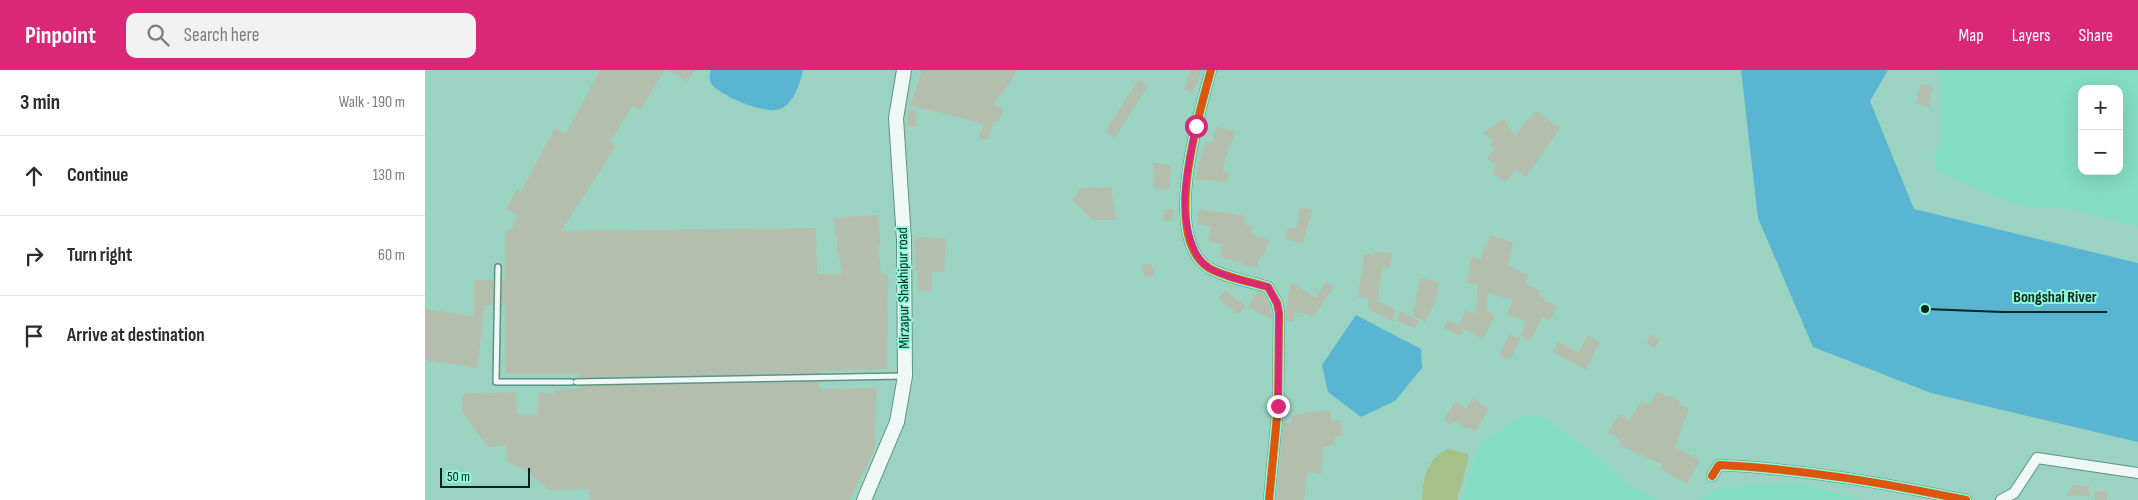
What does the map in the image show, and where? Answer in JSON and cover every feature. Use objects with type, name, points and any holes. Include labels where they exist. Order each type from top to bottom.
[{"type":"main road","name":"Mirzapur Shakhipur road","points":[[864,500],[897,422],[905,376],[904,240],[895,118],[904,70]]},
{"type":"street","points":[[1211,70],[1196,126],[1185,192],[1186,217],[1196,255],[1209,268],[1234,278],[1268,287],[1277,303],[1279,313],[1278,406],[1269,500]]},
{"type":"street","points":[[2001,500],[2014,493],[2037,458],[2138,473]]},
{"type":"street","points":[[1712,476],[1719,465],[1758,467],[1889,484],[1966,500]]},
{"type":"lane","points":[[498,267],[496,382],[905,376]]},
{"type":"shaded area","points":[[1938,70],[2138,70],[2138,227],[2076,210],[2056,207],[2030,208],[2000,199],[1937,171],[1934,154],[1942,140],[1941,76]]},
{"type":"shaded area","points":[[1539,415],[1592,452],[1631,487],[1660,500],[1462,500],[1475,456],[1483,440],[1522,417]]},
{"type":"shaded area","points":[[1448,449],[1468,454],[1457,500],[1422,500],[1427,470],[1435,458]]},
{"type":"shaded area","points":[[1797,482],[1861,500],[1701,500],[1717,488]]},
{"type":"water","points":[[711,70],[803,70],[793,98],[780,109],[773,110],[744,103],[717,89],[710,81]]},
{"type":"water","points":[[1741,70],[1888,70],[1870,101],[1914,209],[2138,263],[2138,442],[1931,393],[1813,347],[1758,218]]},
{"type":"water","points":[[1356,315],[1421,349],[1422,368],[1395,401],[1361,417],[1328,392],[1322,365]]},
{"type":"building","points":[[600,70],[665,70],[640,110],[632,106],[610,142],[616,146],[561,231],[816,228],[817,274],[842,274],[833,218],[878,215],[881,246],[878,247],[881,274],[888,274],[887,369],[819,371],[819,373],[580,378],[580,374],[505,374],[505,305],[502,305],[502,280],[505,280],[505,230],[511,230],[518,215],[506,209],[517,189],[521,192],[555,128],[566,134]]},
{"type":"building","points":[[668,70],[694,70],[687,82]]},
{"type":"building","points":[[922,70],[1017,70],[1010,83],[993,105],[1003,108],[999,122],[994,121],[988,140],[979,138],[983,124],[911,105]]},
{"type":"building","points":[[1191,70],[1202,70],[1193,93],[1184,89]]},
{"type":"building","points":[[1139,79],[1148,86],[1115,138],[1105,132]]},
{"type":"building","points":[[1920,84],[1933,86],[1929,107],[1916,104]]},
{"type":"building","points":[[908,109],[917,110],[915,127],[906,126]]},
{"type":"building","points":[[1536,111],[1560,128],[1526,177],[1516,169],[1506,182],[1492,172],[1497,166],[1487,159],[1494,148],[1490,144],[1493,140],[1482,133],[1504,119],[1515,136],[1528,118],[1530,119]]},
{"type":"building","points":[[1216,127],[1235,131],[1232,145],[1229,144],[1223,171],[1229,173],[1227,182],[1195,179],[1205,142],[1212,143]]},
{"type":"building","points":[[1153,162],[1171,165],[1170,189],[1154,190]]},
{"type":"building","points":[[1111,187],[1116,220],[1092,220],[1072,199],[1081,188]]},
{"type":"building","points":[[1300,207],[1312,210],[1303,244],[1285,239],[1288,227],[1296,229]]},
{"type":"building","points":[[1173,209],[1175,220],[1164,221],[1163,210]]},
{"type":"building","points":[[1199,209],[1245,216],[1244,224],[1253,226],[1251,234],[1269,240],[1264,256],[1260,255],[1257,268],[1220,257],[1222,244],[1208,241],[1211,227],[1197,224]]},
{"type":"building","points":[[1490,235],[1513,242],[1508,266],[1529,275],[1526,284],[1540,291],[1538,295],[1545,298],[1544,300],[1557,306],[1550,320],[1542,317],[1531,341],[1520,336],[1526,322],[1507,314],[1513,300],[1488,293],[1486,310],[1495,315],[1483,339],[1464,329],[1460,336],[1444,328],[1448,320],[1459,325],[1465,310],[1475,314],[1478,284],[1467,283],[1471,257],[1481,259],[1484,246],[1487,247]]},
{"type":"building","points":[[914,237],[946,238],[944,272],[932,272],[932,291],[917,290],[918,271],[915,271]]},
{"type":"building","points":[[1374,252],[1392,253],[1390,268],[1382,268],[1378,300],[1374,299],[1396,310],[1392,321],[1368,309],[1369,298],[1358,297],[1364,254],[1374,255]]},
{"type":"building","points":[[1151,263],[1155,275],[1145,278],[1141,266]]},
{"type":"building","points":[[1420,278],[1439,282],[1436,300],[1425,322],[1413,316]]},
{"type":"building","points":[[474,280],[493,280],[493,305],[485,305],[477,368],[425,360],[425,309],[474,316]]},
{"type":"building","points":[[1292,282],[1316,298],[1325,282],[1334,287],[1313,317],[1295,312],[1294,322],[1286,321],[1289,290]]},
{"type":"building","points":[[1225,290],[1245,306],[1238,315],[1218,299]]},
{"type":"building","points":[[1258,291],[1263,293],[1270,305],[1272,316],[1270,319],[1248,307]]},
{"type":"building","points":[[1400,311],[1419,321],[1415,329],[1396,320]]},
{"type":"building","points":[[1509,334],[1520,339],[1510,360],[1499,355]]},
{"type":"building","points":[[1651,334],[1660,340],[1654,348],[1646,342]]},
{"type":"building","points":[[1588,335],[1600,342],[1586,370],[1553,352],[1558,342],[1579,352]]},
{"type":"building","points":[[819,382],[819,389],[877,388],[875,450],[849,500],[590,500],[589,489],[549,490],[524,468],[507,462],[506,445],[488,447],[462,412],[463,394],[516,392],[517,415],[538,415],[538,393],[554,393],[554,390],[580,389],[580,386]]},
{"type":"building","points":[[1658,391],[1668,398],[1670,395],[1681,402],[1679,405],[1689,408],[1675,447],[1700,460],[1687,484],[1660,469],[1663,465],[1619,445],[1621,441],[1608,432],[1620,414],[1629,420],[1642,401],[1649,405]]},
{"type":"building","points":[[1473,398],[1489,409],[1475,432],[1468,427],[1466,429],[1454,421],[1451,425],[1444,419],[1456,401],[1466,409]]},
{"type":"building","points":[[1330,410],[1332,422],[1340,420],[1343,436],[1334,438],[1335,444],[1324,447],[1321,474],[1307,472],[1304,500],[1276,500],[1283,423],[1292,423],[1291,415]]},
{"type":"building","points":[[2073,485],[2089,486],[2089,496],[2067,495]]},
{"type":"building","points":[[2094,491],[2107,491],[2107,500],[2095,500]]},
{"type":"cycle path","points":[[1211,70],[1192,144],[1187,174],[1185,204],[1187,231],[1195,253],[1209,268],[1230,277],[1268,287],[1277,303],[1279,313],[1278,406],[1269,500]]},
{"type":"cycle path","points":[[1712,476],[1719,465],[1750,467],[1812,473],[1966,500]]},
{"type":"place","name":"Bongshai River","points":[[1925,309]]},
{"type":"route","points":[[1196,126],[1185,192],[1186,217],[1190,236],[1196,255],[1209,268],[1234,278],[1268,287],[1274,296],[1279,313],[1278,406]]}]
